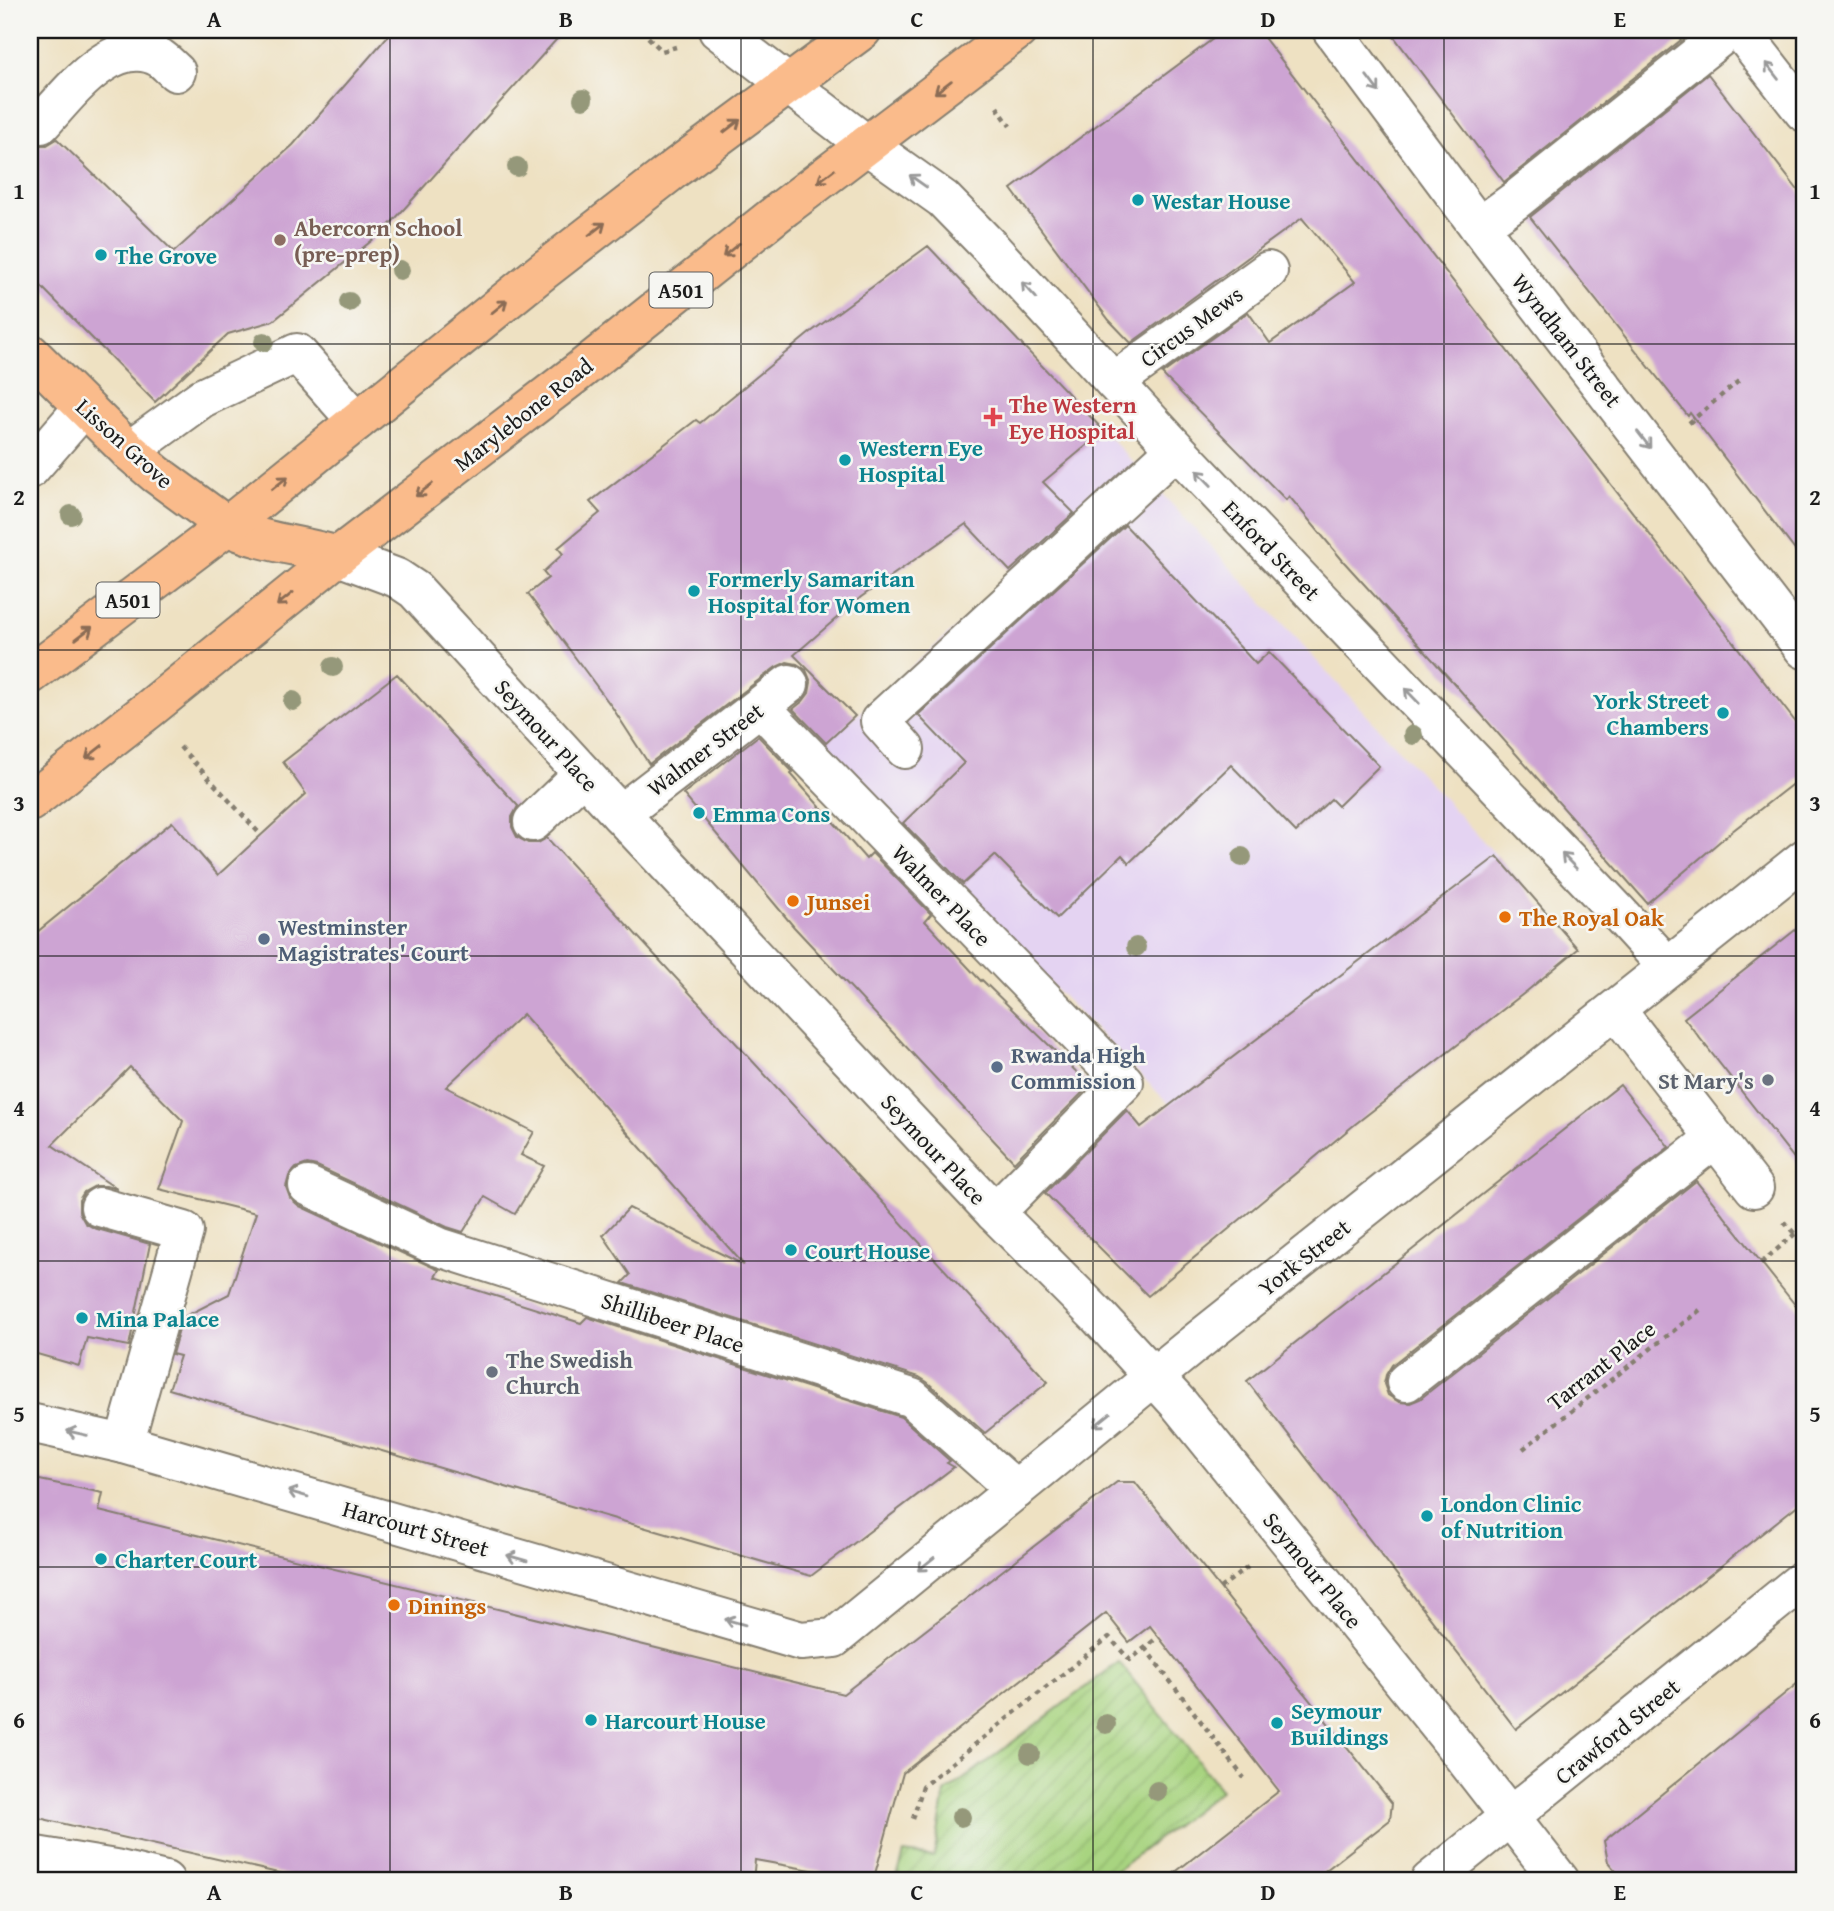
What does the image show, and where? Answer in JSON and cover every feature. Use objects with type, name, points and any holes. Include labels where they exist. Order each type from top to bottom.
[{"type":"main road","name":"A501","points":[[30,675],[226,526],[543,271],[788,83],[862,30]]},
{"type":"main road","name":"Marylebone Road","points":[[30,802],[338,556],[479,449],[785,207],[1018,30]]},
{"type":"main road","name":"Lisson Grove","points":[[30,353],[129,451],[226,526]]},
{"type":"main road","name":"Seymour Place","points":[[226,526],[251,536],[338,556]]},
{"type":"street","name":"Enford Street","points":[[718,30],[867,145],[943,199],[1176,449],[1668,967]]},
{"type":"street","name":"Wyndham Street","points":[[1332,30],[1804,649]]},
{"type":"street","points":[[1479,226],[1729,30]]},
{"type":"street","points":[[1740,30],[1804,112]]},
{"type":"street","points":[[41,124],[92,70],[121,54],[140,52],[159,58],[176,72]]},
{"type":"street","name":"Circus Mews","points":[[1114,382],[1268,271]]},
{"type":"street","points":[[129,451],[202,398],[297,353],[357,421]]},
{"type":"street","points":[[30,469],[84,407]]},
{"type":"street","points":[[905,750],[880,721],[1176,449]]},
{"type":"street","name":"Seymour Place","points":[[338,556],[407,583],[431,607],[620,814],[995,1213],[1098,1316],[1180,1404],[1437,1722],[1560,1881]]},
{"type":"street","name":"Walmer Street","points":[[620,814],[775,695]]},
{"type":"street","name":"Walmer Place","points":[[775,695],[774,721],[1125,1082],[995,1213]]},
{"type":"street","points":[[533,822],[583,774]]},
{"type":"street","name":"York Street","points":[[801,1641],[834,1638],[1155,1377],[1804,859]]},
{"type":"street","points":[[1616,1010],[1754,1188]]},
{"type":"street","points":[[1406,1382],[1714,1139]]},
{"type":"street","name":"Shillibeer Place","points":[[307,1186],[439,1247],[912,1398],[1016,1490]]},
{"type":"street","points":[[100,1207],[184,1231],[124,1444]]},
{"type":"street","name":"Harcourt Street","points":[[30,1423],[124,1444],[801,1641]]},
{"type":"street","name":"Crawford Street","points":[[1430,1881],[1804,1579]]},
{"type":"street","points":[[30,1856],[115,1869],[165,1881]]},
{"type":"path","points":[[1654,453],[1742,378]]},
{"type":"path","points":[[177,743],[261,835]]},
{"type":"path","points":[[1761,1262],[1795,1234],[1804,1230]]},
{"type":"path","name":"Tarrant Place","points":[[1523,1449],[1700,1310]]},
{"type":"path","points":[[1220,1588],[1248,1567]]},
{"type":"path","points":[[914,1819],[923,1786],[1109,1637],[1130,1660],[1158,1637]]},
{"type":"path","points":[[1145,1648],[1244,1778]]},
{"type":"shaded area","points":[[1104,431],[1497,856],[1170,1105],[819,749],[1039,554],[1023,540],[1063,502],[1043,482]]},
{"type":"green space","points":[[1119,1662],[1221,1790],[1103,1881],[896,1881],[904,1853],[934,1857],[945,1793]]},
{"type":"building","points":[[393,30],[565,30],[386,229],[273,321],[228,334],[155,402],[30,275],[30,142],[47,145],[57,139],[174,252],[293,145]]},
{"type":"building","points":[[1225,30],[1258,30],[1804,733],[1804,775],[1647,903],[1344,562],[1289,496],[1286,500],[1162,374],[1248,312],[1270,343],[1355,282],[1302,218],[1131,343],[1109,320],[1011,189]]},
{"type":"building","points":[[1389,30],[1673,30],[1681,40],[1504,182]]},
{"type":"building","points":[[1708,74],[1804,198],[1804,562],[1690,413],[1688,416],[1530,217]]},
{"type":"building","points":[[928,246],[1104,431],[1043,482],[1074,513],[1010,571],[966,524],[861,597],[794,655],[855,716],[826,743],[793,709],[809,693],[811,682],[806,670],[787,662],[776,667],[649,764],[612,707],[528,594],[548,578],[543,572],[563,554],[558,548],[600,513],[590,502],[696,420],[700,423],[811,332]]},
{"type":"building","points":[[1125,525],[1256,664],[1269,652],[1379,766],[1338,806],[1331,799],[1296,832],[1231,765],[1129,863],[1122,855],[1057,918],[995,855],[963,884],[903,823],[964,763],[918,715]]},
{"type":"building","points":[[397,674],[518,806],[512,817],[512,827],[517,837],[528,843],[538,843],[547,838],[1048,1382],[985,1433],[919,1377],[622,1283],[630,1275],[603,1235],[629,1208],[744,1265],[523,1014],[446,1087],[534,1132],[521,1155],[544,1166],[515,1214],[485,1197],[463,1232],[317,1166],[307,1164],[296,1168],[289,1176],[286,1187],[290,1198],[299,1206],[439,1270],[435,1277],[581,1323],[587,1317],[901,1417],[954,1467],[811,1576],[169,1389],[180,1356],[172,1354],[182,1318],[229,1294],[256,1213],[159,1189],[183,1121],[130,1067],[52,1145],[117,1189],[95,1186],[84,1192],[79,1200],[79,1212],[85,1223],[150,1244],[129,1346],[87,1338],[79,1366],[30,1352],[30,945],[36,933],[172,822],[218,875],[306,794],[283,762]]},
{"type":"building","points":[[758,736],[793,772],[791,774],[866,859],[872,853],[931,914],[925,921],[981,981],[1090,1085],[1014,1162],[794,927],[683,794]]},
{"type":"building","points":[[1497,856],[1578,949],[1354,1125],[1148,1296],[1045,1193],[1127,1110],[1141,1127]]},
{"type":"building","name":"St Mary's","points":[[1804,923],[1804,1171],[1684,1018]]},
{"type":"building","points":[[1620,1085],[1669,1147],[1392,1365],[1384,1384],[1388,1395],[1399,1402],[1410,1403],[1420,1399],[1696,1181],[1804,1316],[1804,1500],[1516,1729],[1247,1381]]},
{"type":"building","points":[[30,1478],[103,1493],[99,1511],[843,1694],[1117,1482],[1135,1482],[1392,1803],[1390,1820],[1312,1881],[1164,1881],[1279,1791],[1150,1626],[1129,1642],[1106,1613],[903,1773],[873,1881],[755,1860],[753,1881],[313,1881],[30,1816]]},
{"type":"building","points":[[1804,1678],[1804,1881],[1624,1881],[1608,1862],[1604,1841]]},
{"type":"place","name":"Westar House","points":[[1138,200]]},
{"type":"place","name":"Abercorn School (pre-prep)","points":[[280,240]]},
{"type":"place","name":"The Grove","points":[[101,255]]},
{"type":"place","name":"The Western Eye Hospital","points":[[993,417]]},
{"type":"place","name":"Western Eye Hospital","points":[[845,460]]},
{"type":"place","name":"Formerly Samaritan Hospital for Women","points":[[694,591]]},
{"type":"place","name":"York Street Chambers","points":[[1723,713]]},
{"type":"place","name":"Emma Cons","points":[[699,813]]},
{"type":"place","name":"Junsei","points":[[793,901]]},
{"type":"place","name":"The Royal Oak","points":[[1505,917]]},
{"type":"place","name":"Westminster Magistrates' Court","points":[[264,939]]},
{"type":"place","name":"Rwanda High Commission","points":[[997,1067]]},
{"type":"place","name":"St Mary's","points":[[1768,1080]]},
{"type":"place","name":"Court House","points":[[791,1250]]},
{"type":"place","name":"Mina Palace","points":[[82,1318]]},
{"type":"place","name":"The Swedish Church","points":[[492,1372]]},
{"type":"place","name":"London Clinic of Nutrition","points":[[1427,1516]]},
{"type":"place","name":"Charter Court","points":[[101,1559]]},
{"type":"place","name":"Dinings","points":[[394,1605]]},
{"type":"place","name":"Harcourt House","points":[[591,1720]]},
{"type":"place","name":"Seymour Buildings","points":[[1277,1723]]}]
